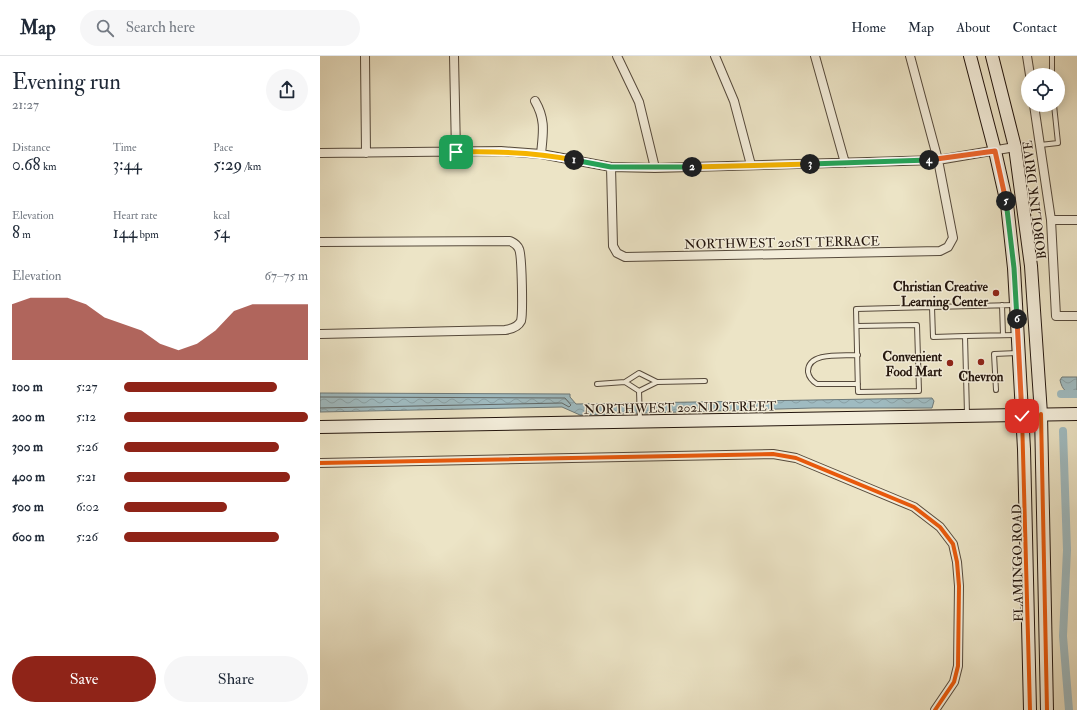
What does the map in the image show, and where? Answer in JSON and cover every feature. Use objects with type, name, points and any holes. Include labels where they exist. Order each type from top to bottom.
[{"type":"main road","name":"FLAMINGO ROAD","points":[[970,56],[995,151],[1007,204],[1014,268],[1022,416],[1030,710]]},
{"type":"main road","name":"FLAMINGO ROAD","points":[[992,56],[1015,147],[1031,266],[1041,414],[1047,710]]},
{"type":"main road","name":"NORTHWEST 202ND STREET","points":[[320,427],[640,418],[1022,416],[1041,414],[1077,414]]},
{"type":"street","points":[[365,56],[366,153]]},
{"type":"street","points":[[454,56],[456,152]]},
{"type":"street","points":[[617,56],[639,102],[655,168]]},
{"type":"street","points":[[715,56],[734,101],[751,166]]},
{"type":"street","points":[[815,56],[823,80],[845,163]]},
{"type":"street","points":[[910,56],[938,160]]},
{"type":"street","points":[[1027,56],[1029,68]]},
{"type":"street","points":[[535,101],[542,113],[543,120],[542,154]]},
{"type":"street","name":"BOBOLINK DRIVE","points":[[1035,112],[1051,220],[1056,316],[1077,316]]},
{"type":"street","points":[[320,153],[501,151],[542,154],[611,167],[655,168],[938,160],[1015,147]]},
{"type":"street","name":"NORTHWEST 201ST TERRACE","points":[[611,167],[613,246],[617,253],[625,257],[940,251],[948,247],[953,238],[938,160]]},
{"type":"street","points":[[1051,220],[1077,220]]},
{"type":"street","points":[[320,242],[500,240],[515,243],[520,253],[522,315],[518,325],[513,329],[506,330],[320,334]]},
{"type":"street","points":[[320,463],[773,454],[785,455],[802,460],[924,513],[940,527],[953,544],[957,562],[959,586],[958,666],[954,682],[935,710]]},
{"type":"lane","points":[[1052,56],[1052,68]]},
{"type":"lane","points":[[1040,145],[1058,143],[1055,112]]},
{"type":"lane","points":[[857,326],[917,324],[919,391],[858,392],[856,309],[1016,304]]},
{"type":"lane","points":[[1002,305],[1003,335]]},
{"type":"lane","points":[[932,307],[933,337],[1018,335]]},
{"type":"lane","points":[[965,336],[967,416]]},
{"type":"lane","points":[[996,390],[994,354],[1019,353]]},
{"type":"lane","points":[[858,355],[820,357],[812,361],[808,369],[810,378],[817,384],[858,384]]},
{"type":"lane","points":[[597,384],[625,382],[639,373],[657,382]]},
{"type":"lane","points":[[639,391],[657,382],[705,381]]},
{"type":"lane","points":[[625,382],[639,391]]},
{"type":"lane","points":[[639,391],[640,418]]},
{"type":"water","points":[[1062,377],[1077,377],[1077,395],[1070,394],[1064,389],[1060,380]]},
{"type":"water","points":[[320,393],[570,394],[570,397],[576,404],[932,398],[934,401],[932,408],[813,408],[580,415],[562,407],[320,412]]},
{"type":"waterway","points":[[1061,394],[1077,394]]},
{"type":"waterway","points":[[1063,431],[1067,550],[1063,636],[1069,710]]},
{"type":"cycle path","points":[[1041,414],[1047,710]]},
{"type":"cycle path","points":[[1022,416],[1030,710]]},
{"type":"cycle path","points":[[320,463],[773,454],[796,458],[914,507],[940,527],[953,544],[957,562],[959,586],[958,666],[954,682],[935,710]]},
{"type":"place","name":"Christian Creative Learning Center","points":[[996,293]]},
{"type":"place","name":"Chevron","points":[[981,362]]},
{"type":"place","name":"Convenient Food Mart","points":[[950,363]]},
{"type":"route","points":[[456,152],[501,151],[542,154],[611,167],[655,168],[938,160],[995,151],[1007,204],[1014,268],[1022,416]]}]
